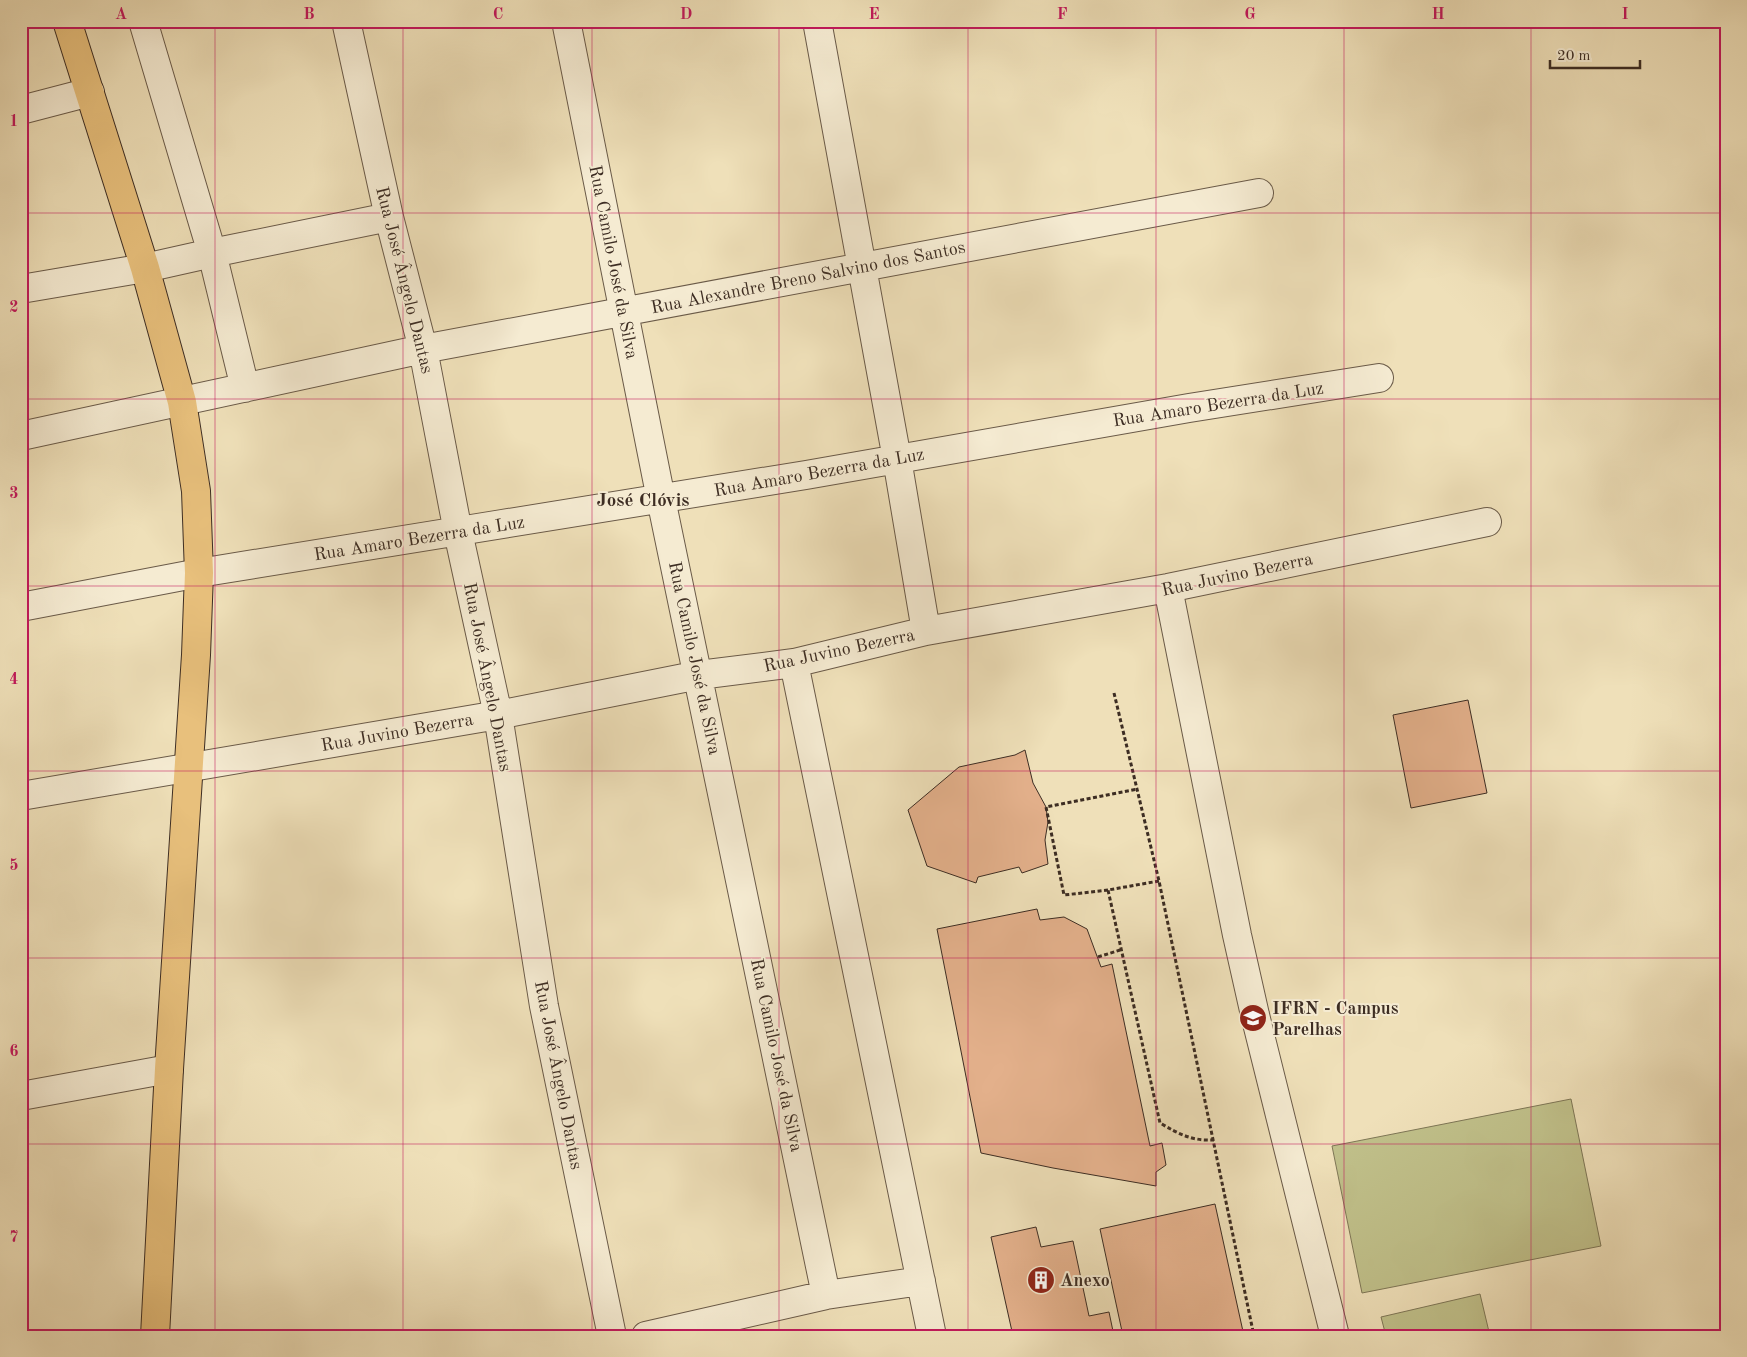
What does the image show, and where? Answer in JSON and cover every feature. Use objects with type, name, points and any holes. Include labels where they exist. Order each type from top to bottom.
[{"type":"main road","points":[[67,21],[144,268],[182,402],[196,491],[199,573],[155,1336]]},
{"type":"street","points":[[143,21],[212,253],[245,388]]},
{"type":"street","name":"Rua José Ângelo Dantas","points":[[346,21],[389,217],[423,349],[458,532],[498,715],[544,1006],[612,1336]]},
{"type":"street","name":"Rua Camilo José da Silva","points":[[566,21],[661,499],[826,1295]]},
{"type":"street","points":[[817,21],[897,460],[926,631]]},
{"type":"street","points":[[21,110],[90,92]]},
{"type":"street","name":"Rua Alexandre Breno Salvino dos Santos","points":[[21,436],[423,349],[1259,193]]},
{"type":"street","points":[[21,289],[144,268],[389,217]]},
{"type":"street","name":"Rua Amaro Bezerra da Luz","points":[[21,606],[199,573],[897,460],[1179,410],[1378,378]]},
{"type":"street","name":"Rua Juvino Bezerra","points":[[21,796],[498,715],[699,675],[794,663],[926,631],[1168,588],[1487,522]]},
{"type":"street","points":[[1168,588],[1237,935],[1336,1336]]},
{"type":"street","points":[[794,663],[932,1336]]},
{"type":"street","points":[[21,1096],[169,1069]]},
{"type":"street","points":[[646,1336],[826,1295],[921,1281]]},
{"type":"path","points":[[1114,693],[1159,881],[1254,1336]]},
{"type":"path","points":[[1138,789],[1046,807],[1064,895],[1159,881]]},
{"type":"path","points":[[1108,890],[1160,1123],[1179,1135],[1199,1140],[1214,1140]]},
{"type":"path","points":[[1098,957],[1120,950]]},
{"type":"green space","points":[[1571,1099],[1601,1246],[1362,1293],[1332,1146]]},
{"type":"green space","points":[[1480,1294],[1490,1336],[1386,1336],[1381,1317]]},
{"type":"building","points":[[1468,700],[1487,793],[1411,808],[1393,715]]},
{"type":"building","points":[[1025,750],[1033,783],[1046,807],[1048,822],[1045,840],[1048,864],[1022,873],[1019,867],[978,877],[976,883],[927,866],[908,810],[959,767],[1015,755]]},
{"type":"building","points":[[1037,909],[1040,920],[1064,917],[1087,929],[1101,967],[1112,964],[1150,1146],[1162,1143],[1166,1165],[1156,1172],[1156,1186],[981,1153],[937,929]]},
{"type":"building","points":[[1215,1204],[1244,1336],[1123,1336],[1100,1229]]},
{"type":"building","name":"Anexo","points":[[1036,1227],[1041,1247],[1073,1241],[1089,1316],[1109,1312],[1114,1336],[1013,1336],[991,1237]]},
{"type":"place","name":"IFRN - Campus Parelhas","points":[[1253,1018]]},
{"type":"place","name":"Anexo","points":[[1041,1280]]},
{"type":"district","name":"José Clóvis","points":[[643,499]]}]
